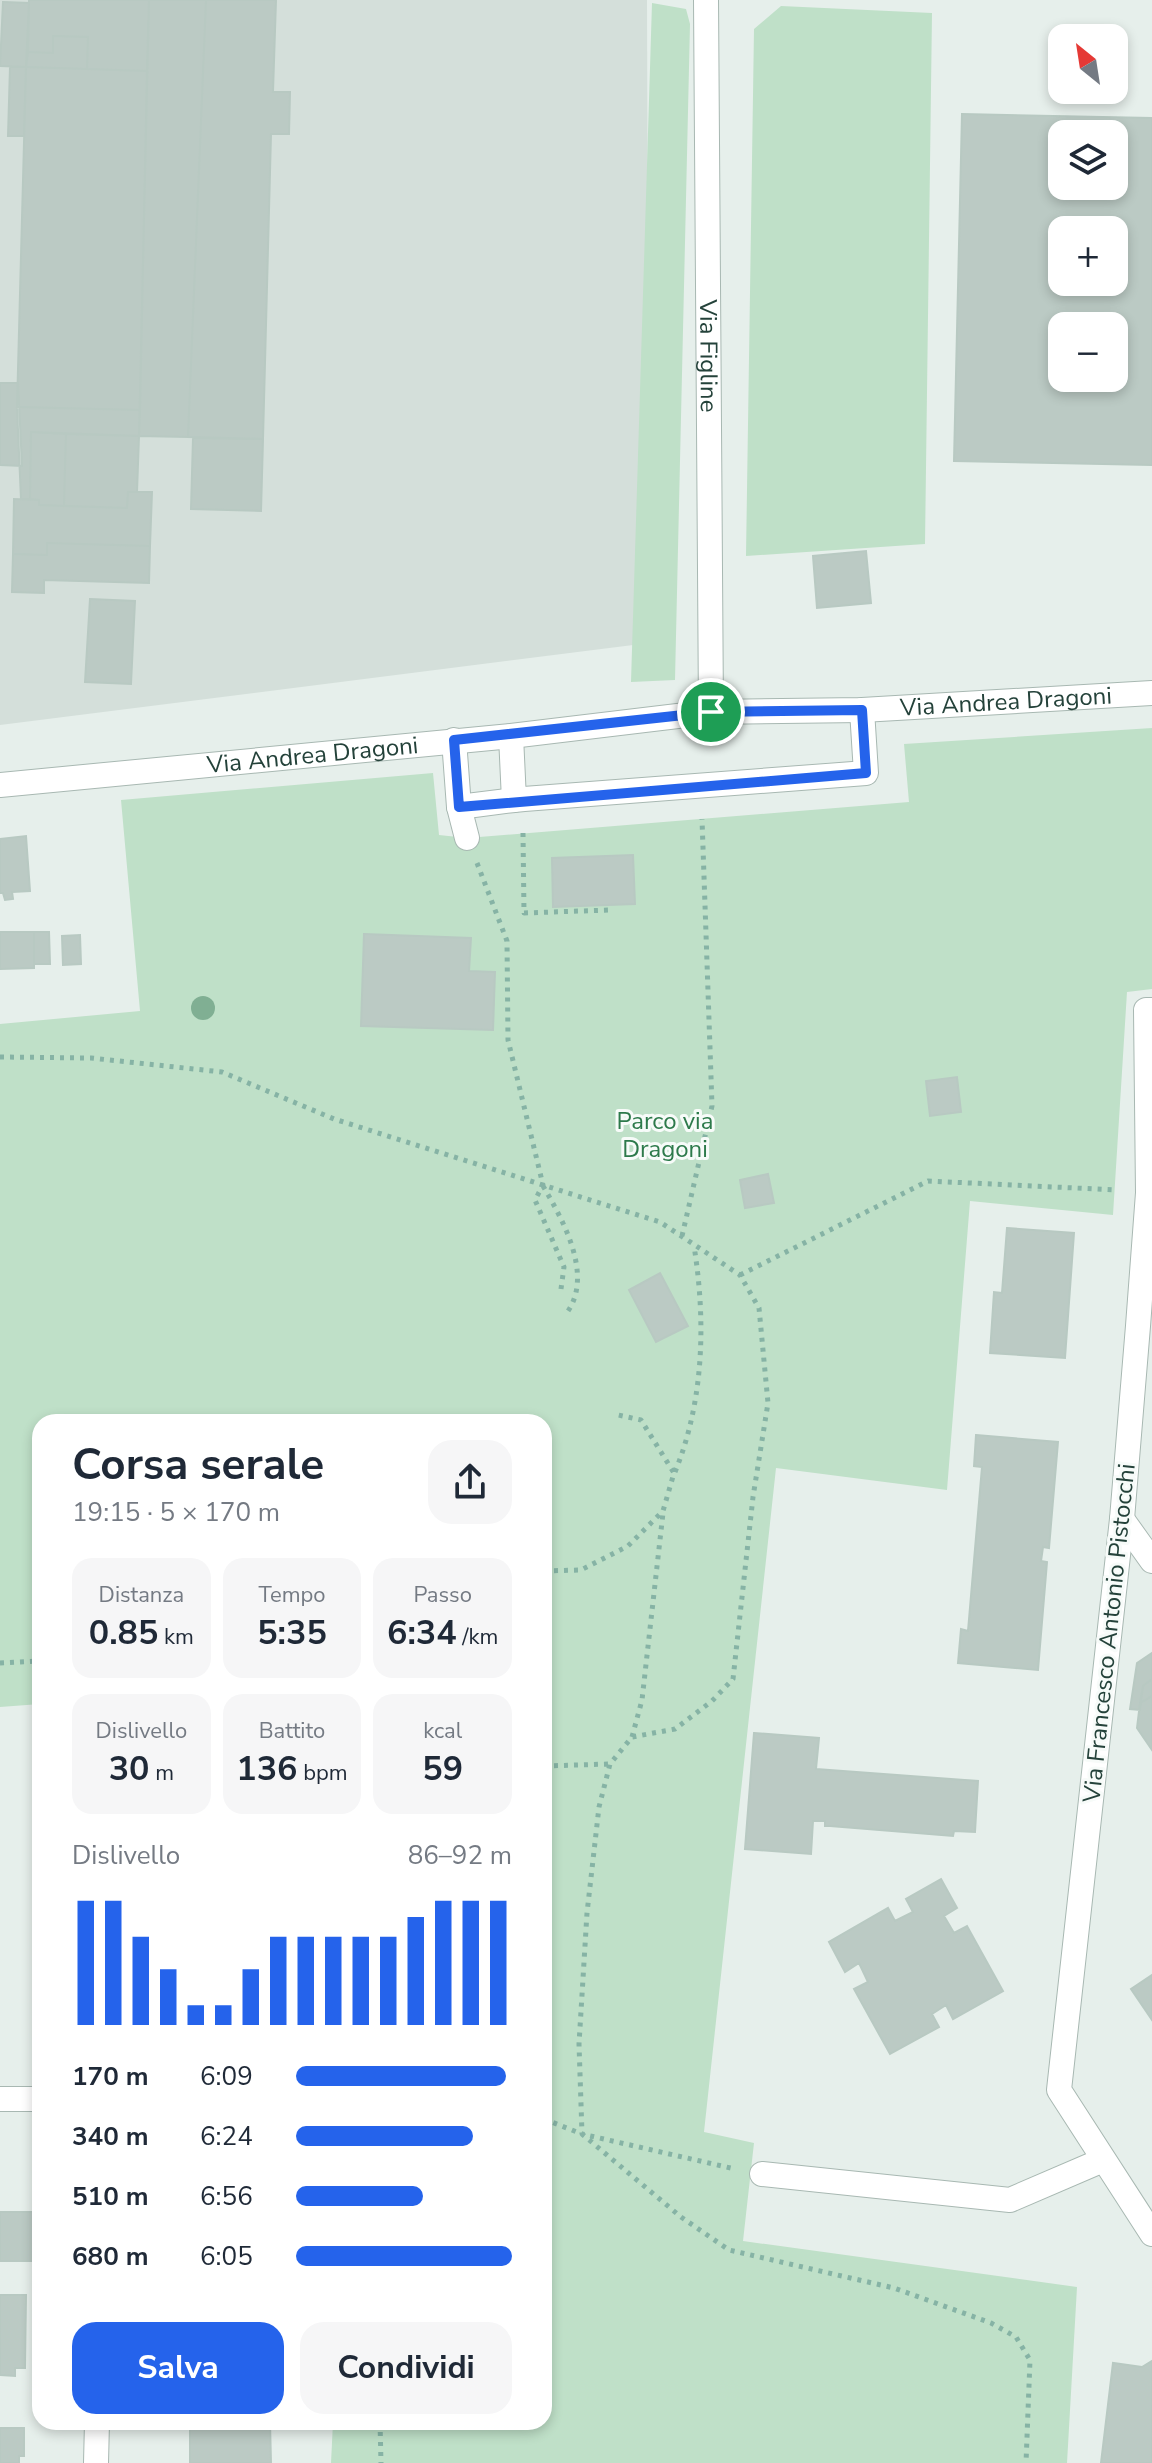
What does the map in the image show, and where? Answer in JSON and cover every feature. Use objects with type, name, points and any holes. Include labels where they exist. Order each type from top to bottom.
[{"type":"street","name":"Via Figline","points":[[706,0],[711,712]]},
{"type":"street","name":"Via Andrea Dragoni","points":[[0,785],[511,736],[711,712],[862,710],[1152,693]]},
{"type":"street","points":[[459,807],[866,773],[862,710]]},
{"type":"street","points":[[511,736],[514,800]]},
{"type":"street","points":[[454,740],[459,807],[467,838]]},
{"type":"street","name":"Via Francesco Antonio Pistocchi","points":[[1152,1010],[1146,1010],[1148,1193],[1145,1326],[1059,2090],[1152,2234]]},
{"type":"street","points":[[1122,1519],[1152,1561]]},
{"type":"street","points":[[0,2099],[32,2099]]},
{"type":"street","points":[[762,2174],[1010,2200],[1103,2160]]},
{"type":"street","points":[[96,2463],[97,2430]]},
{"type":"path","points":[[682,1236],[712,1106],[702,819]]},
{"type":"path","points":[[523,833],[524,913],[610,910]]},
{"type":"path","points":[[467,838],[507,941],[508,1040],[543,1185],[569,1238],[576,1263],[578,1297],[568,1311]]},
{"type":"path","points":[[0,1057],[91,1058],[222,1072],[334,1119],[660,1222],[740,1275],[759,1308],[768,1403],[753,1497],[733,1679],[712,1701],[675,1729],[632,1737]]},
{"type":"path","points":[[740,1275],[928,1181],[1148,1193]]},
{"type":"path","points":[[543,1185],[535,1200],[564,1267],[561,1289]]},
{"type":"path","points":[[694,1245],[703,1299],[697,1391],[687,1443],[663,1511],[642,1700],[632,1737],[610,1764],[599,1807],[587,1913],[579,2044],[582,2134],[681,2217],[729,2250],[894,2288],[991,2323],[1016,2337],[1030,2360],[1026,2463]]},
{"type":"path","points":[[618,1415],[641,1420],[674,1473]]},
{"type":"path","points":[[552,1571],[581,1570],[628,1546],[663,1511]]},
{"type":"path","points":[[0,1663],[32,1661]]},
{"type":"path","points":[[552,1766],[610,1764]]},
{"type":"path","points":[[552,2122],[582,2134],[762,2174]]},
{"type":"path","points":[[380,2430],[381,2463]]},
{"type":"shaded area","points":[[0,0],[647,0],[649,643],[0,725]]},
{"type":"green space","points":[[652,3],[686,9],[690,24],[675,680],[631,682]]},
{"type":"green space","points":[[781,6],[932,13],[925,544],[746,556],[754,29]]},
{"type":"green space","name":"Parco via Dragoni","points":[[1152,728],[1152,989],[1127,992],[1113,1215],[970,1201],[947,1490],[776,1468],[704,2132],[754,2143],[743,2241],[1077,2287],[1067,2463],[331,2463],[333,2430],[552,2430],[552,1414],[32,1414],[32,1705],[0,1707],[0,1024],[140,1011],[121,800],[433,773],[439,835],[467,838],[909,802],[904,744]]},
{"type":"building","points":[[29,0],[149,0],[147,71],[87,69],[88,37],[53,36],[53,53],[28,52]]},
{"type":"building","points":[[149,0],[206,0],[188,437],[139,436]]},
{"type":"building","points":[[206,0],[276,0],[273,92],[290,92],[289,134],[271,134],[263,439],[188,437]]},
{"type":"building","points":[[3,2],[29,3],[26,67],[0,66]]},
{"type":"building","points":[[53,36],[88,37],[87,69],[26,67],[28,52],[53,53]]},
{"type":"building","points":[[10,67],[26,67],[24,136],[8,136]]},
{"type":"building","points":[[26,67],[147,71],[140,410],[17,407]]},
{"type":"building","points":[[962,114],[1152,118],[1152,465],[954,461]]},
{"type":"building","points":[[0,383],[18,383],[22,466],[0,465]]},
{"type":"building","points":[[17,407],[140,410],[139,436],[31,432],[30,499],[21,499]]},
{"type":"building","points":[[31,432],[66,434],[64,506],[39,505],[39,500],[30,499]]},
{"type":"building","points":[[66,434],[139,436],[137,492],[128,492],[127,508],[64,506]]},
{"type":"building","points":[[193,438],[263,439],[261,511],[191,509]]},
{"type":"building","points":[[128,492],[152,492],[150,546],[47,543],[47,555],[13,554],[14,499],[39,500],[39,505],[127,508]]},
{"type":"building","points":[[47,543],[150,546],[149,583],[44,580],[44,593],[12,592],[13,554],[47,555]]},
{"type":"building","points":[[866,551],[871,603],[817,608],[813,556]]},
{"type":"building","points":[[90,599],[135,601],[131,684],[85,682]]},
{"type":"building","points":[[26,836],[30,891],[12,892],[13,899],[5,900],[3,893],[0,893],[0,839]]},
{"type":"building","points":[[633,855],[635,904],[553,907],[552,858]]},
{"type":"building","points":[[0,932],[34,932],[34,968],[0,969]]},
{"type":"building","points":[[34,932],[49,932],[50,964],[34,964]]},
{"type":"building","points":[[364,934],[471,938],[469,971],[495,972],[493,1030],[361,1026]]},
{"type":"building","points":[[80,935],[81,964],[63,965],[62,936]]},
{"type":"building","points":[[957,1077],[961,1112],[930,1116],[926,1081]]},
{"type":"building","points":[[768,1174],[774,1203],[745,1208],[740,1180]]},
{"type":"building","points":[[1007,1228],[1074,1233],[1065,1358],[990,1353],[994,1292],[1002,1293]]},
{"type":"building","points":[[660,1273],[688,1326],[656,1342],[629,1290]]},
{"type":"building","points":[[976,1435],[1058,1442],[1049,1548],[1043,1547],[1041,1561],[1047,1562],[1038,1670],[958,1663],[961,1629],[968,1631],[982,1467],[974,1466]]},
{"type":"building","points":[[1152,1653],[1152,1679],[1143,1686],[1140,1710],[1130,1709],[1137,1663]]},
{"type":"building","points":[[1152,1679],[1152,1696],[1140,1703],[1143,1686]]},
{"type":"building","points":[[1152,1696],[1152,1750],[1137,1728],[1140,1703]]},
{"type":"building","points":[[754,1733],[819,1738],[816,1769],[978,1781],[975,1832],[954,1831],[953,1836],[825,1826],[825,1821],[813,1821],[811,1854],[745,1849]]},
{"type":"building","points":[[941,1879],[957,1908],[944,1916],[954,1933],[967,1926],[1003,1991],[953,2019],[946,2005],[932,2014],[939,2027],[890,2054],[854,1989],[868,1982],[859,1963],[845,1972],[829,1942],[888,1908],[895,1921],[913,1912],[906,1899]]},
{"type":"building","points":[[1152,1975],[1152,2020],[1131,1989]]},
{"type":"building","points":[[0,2212],[32,2212],[32,2261],[0,2261]]},
{"type":"building","points":[[0,2295],[26,2295],[25,2368],[15,2368],[15,2376],[0,2375]]},
{"type":"building","points":[[1152,2361],[1152,2463],[1101,2463],[1113,2363],[1142,2367]]},
{"type":"building","points":[[0,2428],[24,2428],[24,2456],[19,2456],[19,2463],[0,2463]]},
{"type":"building","points":[[190,2430],[270,2430],[271,2463],[190,2463]]},
{"type":"route","points":[[862,710],[866,773],[459,807],[454,740],[711,712],[862,710]]}]
